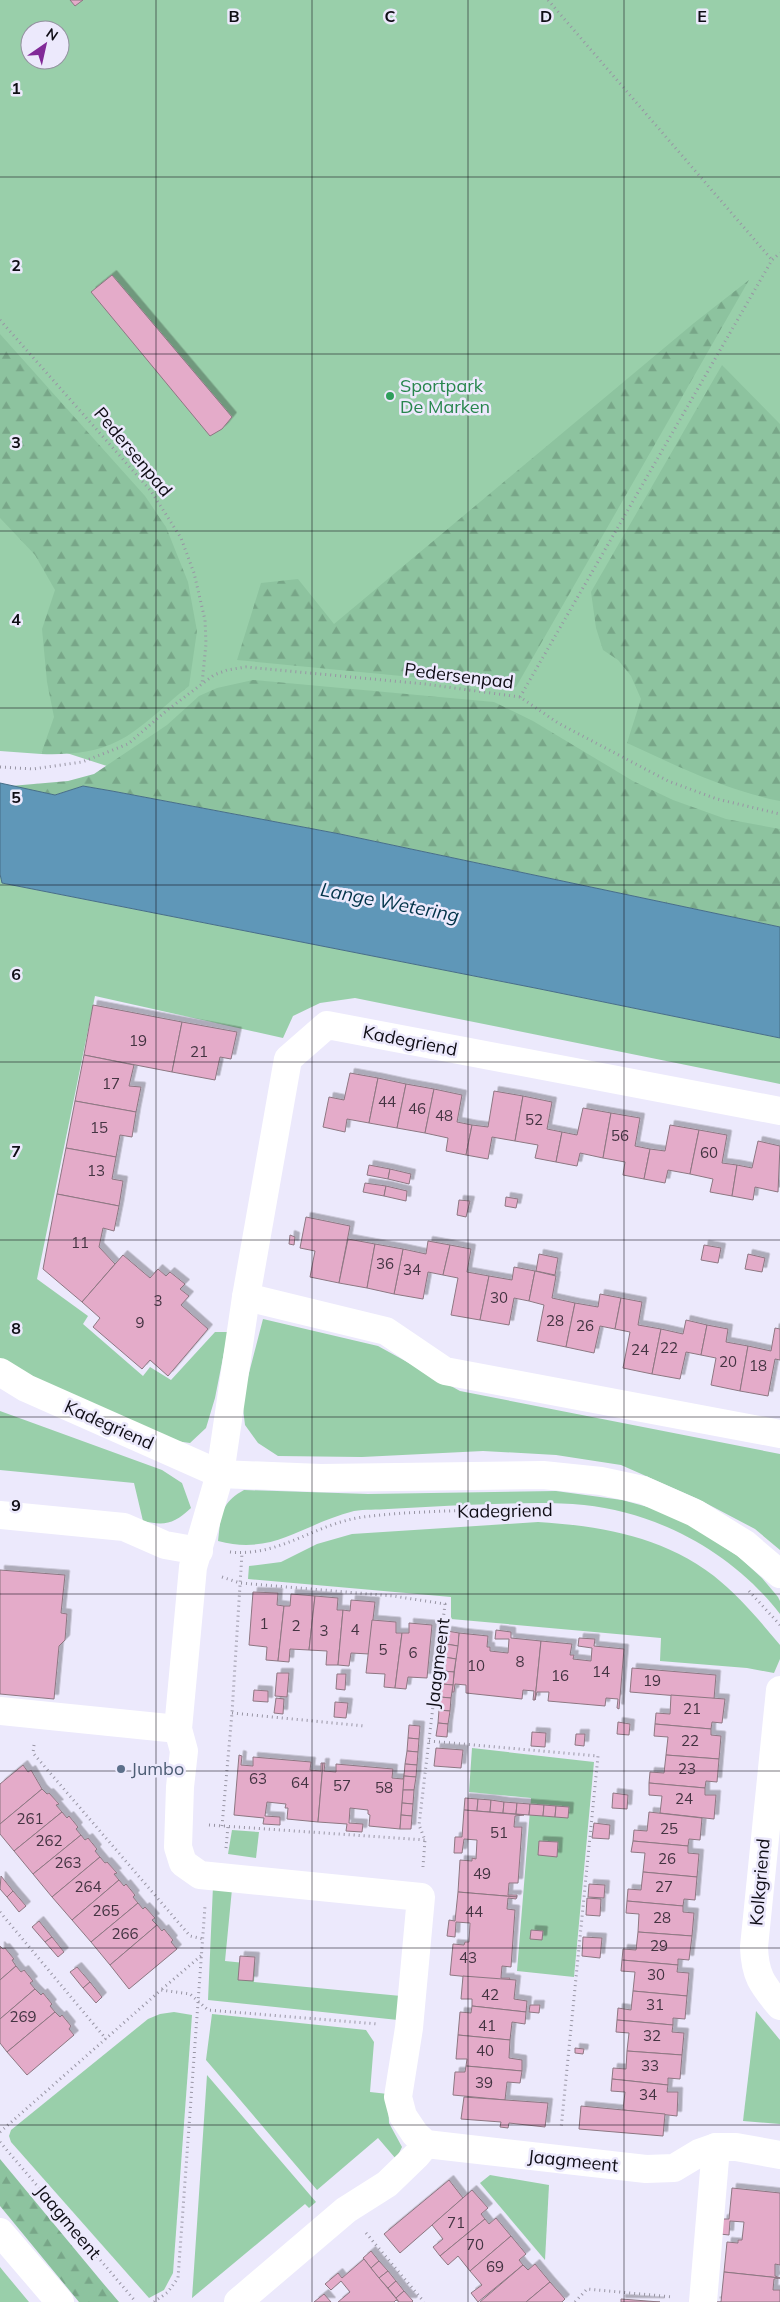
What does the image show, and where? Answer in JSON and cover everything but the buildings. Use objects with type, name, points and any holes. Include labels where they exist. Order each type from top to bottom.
[{"type":"street","name":"Kadegriend","points":[[220,1474],[246,1297],[288,1059],[327,1025],[780,1111]]},
{"type":"street","points":[[246,1297],[386,1331],[445,1371],[780,1434]]},
{"type":"street","name":"Kadegriend","points":[[0,1372],[13,1385],[220,1474],[321,1478],[543,1475],[601,1481],[643,1490],[695,1512],[745,1544],[780,1574]]},
{"type":"street","points":[[220,1474],[193,1567],[178,1729],[184,1750],[178,1847],[183,1863],[200,1875],[421,1897],[408,2028],[398,2097],[403,2116],[415,2134],[426,2144],[387,2184],[346,2210],[238,2302]]},
{"type":"street","points":[[0,1515],[124,1527],[165,1545],[200,1548]]},
{"type":"street","name":"Kolkgriend","points":[[780,1690],[754,1947],[755,1967],[763,1985],[780,2006]]},
{"type":"street","points":[[0,1711],[178,1729]]},
{"type":"street","name":"Jaagmeent","points":[[426,2144],[646,2169],[674,2168],[716,2147],[736,2147],[780,2154]]},
{"type":"street","points":[[703,2301],[716,2147]]},
{"type":"street","points":[[0,2232],[60,2302]]},
{"type":"path","points":[[548,0],[772,260]]},
{"type":"path","points":[[520,697],[772,260],[780,253]]},
{"type":"path","name":"Pedersenpad","points":[[0,320],[151,491],[181,538],[194,573],[204,620],[206,644],[202,684]]},
{"type":"path","name":"Pedersenpad","points":[[0,767],[33,769],[82,762],[128,744],[166,711],[214,675],[246,666],[425,684],[520,697],[558,723],[668,781],[717,799],[780,814]]},
{"type":"path","name":"Kadegriend","points":[[524,1508],[559,1510]]},
{"type":"path","name":"Kadegriend","points":[[200,1548],[242,1553],[267,1551],[308,1533],[362,1517],[514,1509]]},
{"type":"path","points":[[222,1826],[232,1713],[242,1553]]},
{"type":"path","name":"Jaagmeent","points":[[240,1583],[394,1596],[445,1604],[420,1825],[426,1840],[421,1897]]},
{"type":"path","points":[[743,1586],[780,1625]]},
{"type":"path","points":[[232,1713],[364,1726]]},
{"type":"path","points":[[37,1714],[33,1754],[190,1936],[203,1939]]},
{"type":"path","points":[[429,1741],[598,1756],[558,2159]]},
{"type":"path","points":[[179,1823],[426,1840]]},
{"type":"path","points":[[154,2302],[168,2292],[178,2278],[207,1876]]},
{"type":"path","points":[[0,1912],[106,2039]]},
{"type":"path","points":[[0,2131],[202,1956]]},
{"type":"path","points":[[161,1990],[190,1994],[198,1999],[208,2010],[368,2022],[408,2028]]},
{"type":"path","name":"Jaagmeent","points":[[0,2142],[136,2302]]},
{"type":"path","points":[[346,2210],[424,2302]]},
{"type":"path","points":[[574,2302],[587,2289],[703,2301]]},
{"type":"green space","name":"Sportpark De Marken","points":[[0,0],[780,0],[780,902],[181,790],[45,746],[41,754],[0,751]]},
{"type":"green space","points":[[749,280],[516,687],[237,660],[261,583],[298,579],[334,624],[694,323]]},
{"type":"green space","points":[[0,334],[145,496],[166,527],[188,582],[197,631],[189,686],[127,736],[109,745],[90,751],[41,754],[54,717],[47,682],[42,629],[55,590],[35,555],[0,518]]},
{"type":"green space","points":[[722,365],[780,424],[780,801],[721,784],[627,743],[641,699],[631,676],[618,660],[603,650],[596,628],[591,592]]},
{"type":"green space","points":[[253,680],[494,702],[533,721],[633,781],[673,800],[726,819],[780,829],[780,927],[340,834],[112,791],[83,786],[55,795],[11,786],[68,781],[94,774],[167,725],[199,696],[217,688]]},
{"type":"green space","points":[[0,874],[2,883],[780,1038],[780,1084],[355,998],[320,1003],[293,1016],[283,1038],[95,996],[37,1279],[88,1316],[83,1324],[143,1376],[150,1367],[171,1380],[215,1332],[228,1332],[215,1398],[206,1428],[190,1443],[176,1441],[0,1364]]},
{"type":"green space","points":[[263,1319],[378,1346],[460,1391],[780,1454],[780,1550],[755,1529],[698,1499],[621,1465],[556,1455],[483,1451],[362,1457],[278,1456],[258,1443],[245,1425],[242,1400]]},
{"type":"green space","points":[[0,1411],[162,1470],[182,1483],[191,1508],[169,1522],[151,1523],[143,1521],[134,1483],[0,1470]]},
{"type":"green space","points":[[244,1490],[368,1494],[556,1491],[622,1500],[659,1510],[690,1524],[739,1557],[762,1578],[778,1597],[780,1601],[780,1614],[761,1592],[718,1555],[667,1527],[640,1517],[612,1510],[584,1505],[539,1503],[362,1510],[336,1517],[272,1542],[238,1545],[218,1541],[221,1517],[226,1505]]},
{"type":"green space","points":[[538,1522],[585,1526],[630,1535],[652,1542],[694,1562],[732,1592],[780,1645],[780,1659],[774,1673],[747,1668],[660,1661],[661,1638],[451,1619],[451,1597],[248,1579],[249,1566],[281,1562],[317,1544],[352,1534]]},
{"type":"green space","points":[[472,1748],[594,1762],[574,1977],[517,1971],[531,1798],[469,1792]]},
{"type":"green space","points":[[232,1830],[259,1832],[256,1858],[228,1854]]},
{"type":"green space","points":[[213,1886],[232,1889],[225,1961],[255,1964],[254,1982],[401,1996],[398,2020],[208,2000]]},
{"type":"green space","points":[[756,2011],[780,2040],[780,2124],[743,2121]]},
{"type":"green space","points":[[174,2012],[192,2015],[173,2273],[164,2290],[149,2298],[11,2142],[9,2136],[11,2130],[148,2019],[160,2014]]},
{"type":"green space","points":[[212,2014],[366,2030],[374,2042],[370,2092],[388,2094],[389,2123],[402,2147],[396,2159],[378,2138],[317,2190],[206,2060]]},
{"type":"green space","points":[[207,2075],[316,2202],[309,2208],[305,2204],[192,2298]]},
{"type":"green space","points":[[0,2159],[119,2302],[79,2302],[0,2206]]},
{"type":"green space","points":[[490,2175],[549,2185],[545,2260],[480,2183]]},
{"type":"green space","points":[[0,2267],[4,2272],[29,2302],[0,2302]]},
{"type":"water","name":"Lange Wetering","points":[[0,783],[55,795],[83,786],[112,791],[340,834],[780,927],[780,1038],[2,883],[0,874]]},
{"type":"place","name":"Sportpark De Marken","points":[[390,396]]},
{"type":"place","name":"Jumbo","points":[[121,1769]]}]
